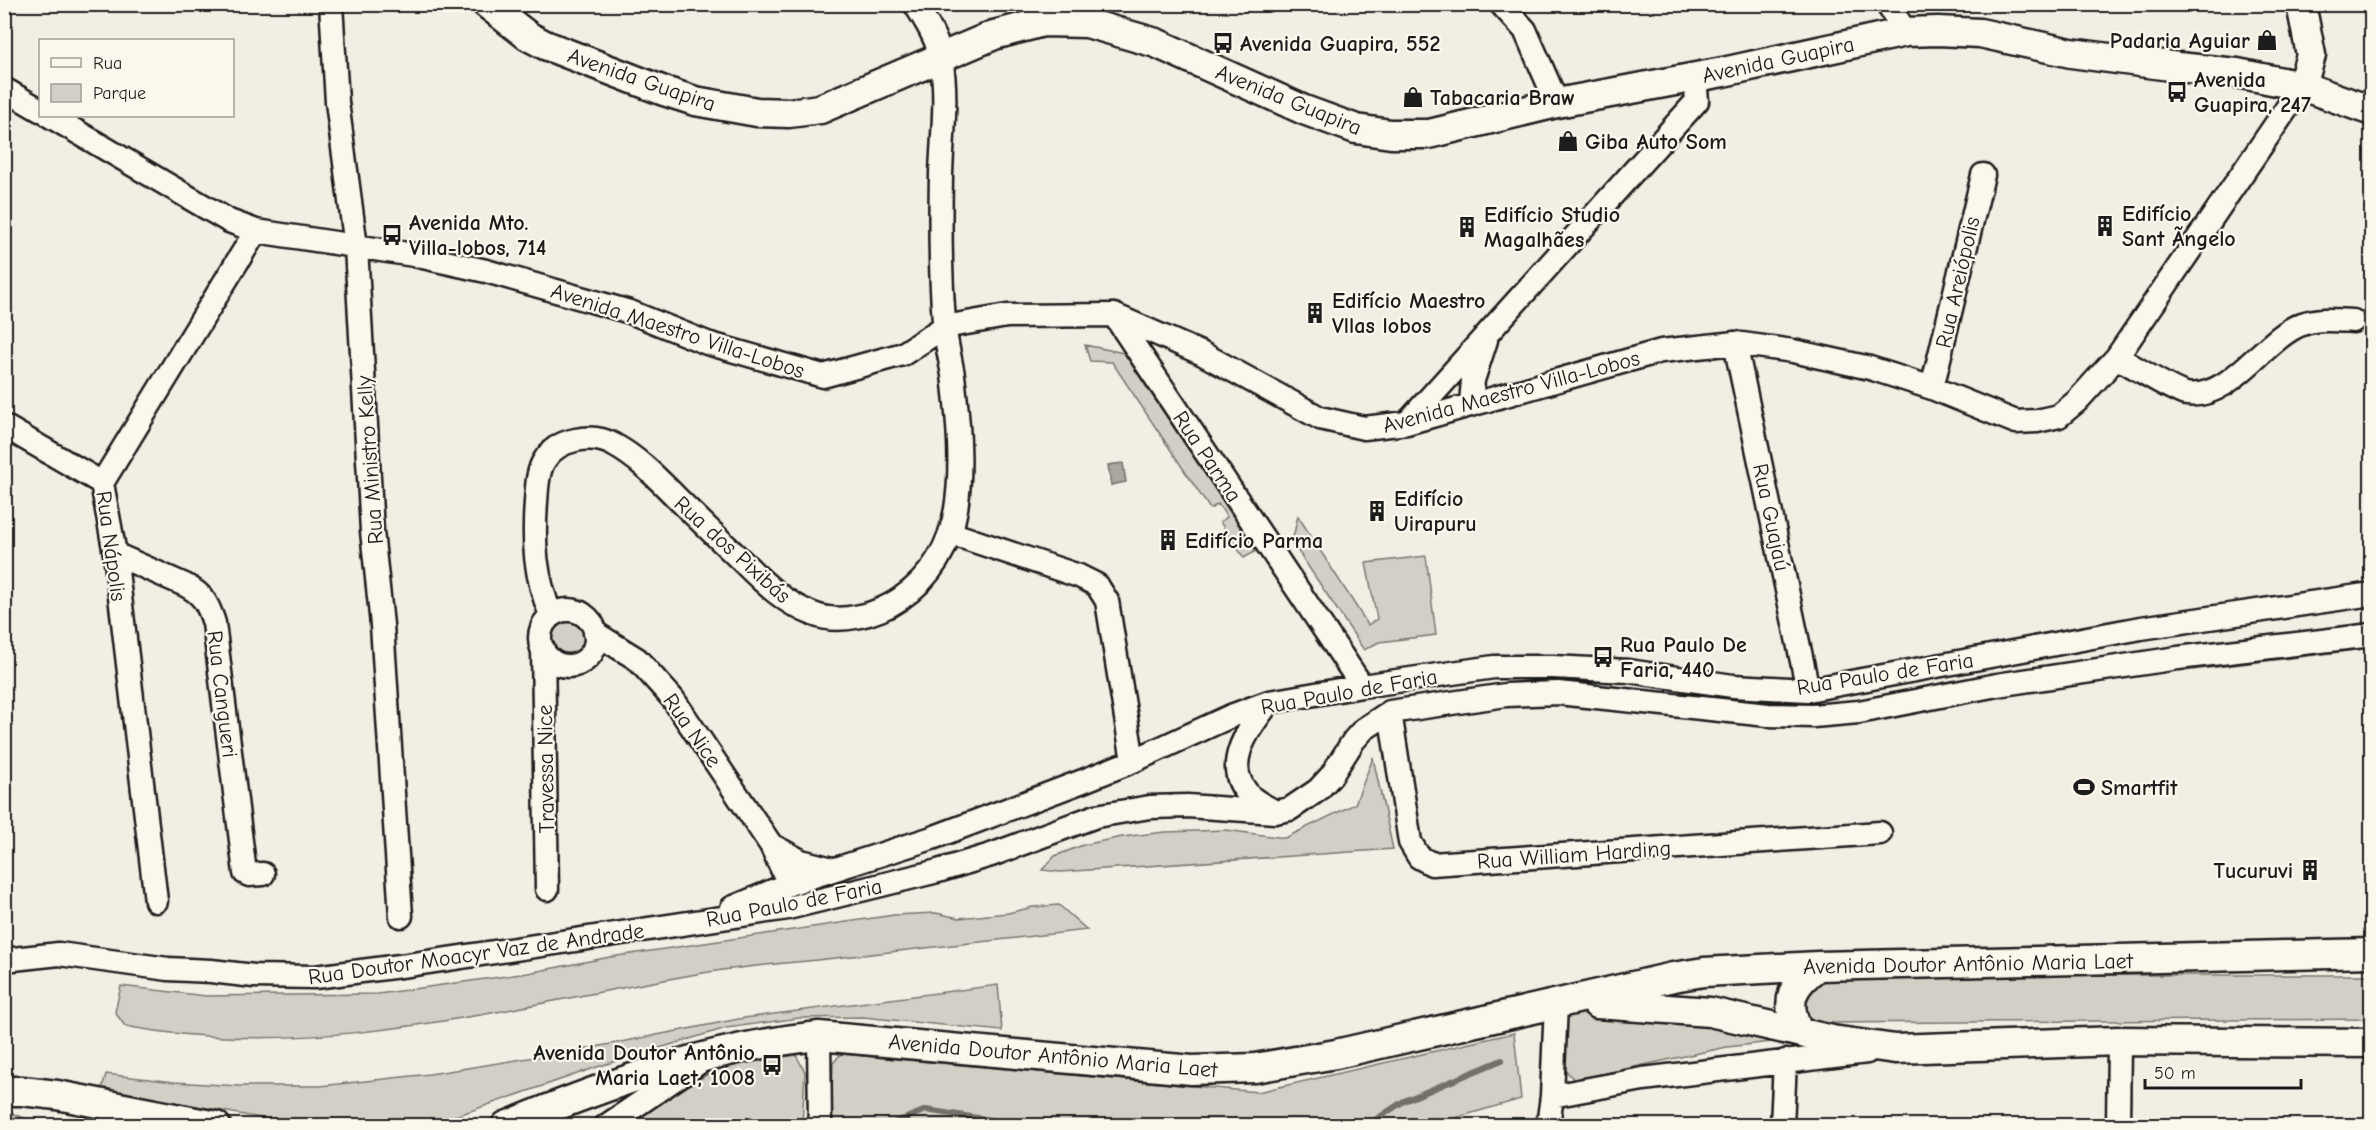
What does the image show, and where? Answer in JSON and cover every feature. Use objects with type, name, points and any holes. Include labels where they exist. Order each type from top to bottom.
[{"type":"main road","name":"Avenida Guapira","points":[[487,4],[528,36],[545,45],[695,101],[757,112],[789,113],[820,109],[994,35],[1043,22],[1066,21],[1087,23],[1156,43],[1304,110],[1356,129],[1390,134],[1429,134],[1557,103],[1695,77],[1906,32],[1938,31],[1980,33],[2071,53],[2237,73],[2302,86],[2372,111]]},
{"type":"main road","points":[[2287,4],[2294,55],[2302,86]]},
{"type":"main road","points":[[2301,4],[2311,55],[2302,86]]},
{"type":"main road","name":"Avenida Doutor Antônio Maria Laet","points":[[506,1125],[620,1080],[713,1053],[781,1040],[819,1036],[1161,1068],[1192,1070],[1255,1068],[1336,1054],[1673,977],[1704,972],[1818,966],[2372,953]]},
{"type":"main road","points":[[1798,1031],[1792,1018],[1791,1002],[1795,987],[1804,976],[1818,966]]},
{"type":"main road","name":"Avenida Doutor Antônio Maria Laet","points":[[1562,1003],[1710,1012],[1832,1040],[1895,1049],[2119,1041],[2372,1042]]},
{"type":"main road","points":[[4,1091],[57,1095],[216,1125]]},
{"type":"street","name":"Rua Ministro Kelly","points":[[331,4],[337,102],[356,247],[372,531],[382,625],[401,916]]},
{"type":"street","points":[[915,4],[932,35],[941,58]]},
{"type":"street","points":[[1501,4],[1525,30],[1557,103]]},
{"type":"street","points":[[1887,4],[1906,32]]},
{"type":"street","name":"Rua dos Pixibás","points":[[551,615],[541,591],[536,568],[537,485],[542,462],[551,452],[566,443],[588,437],[611,443],[639,460],[765,584],[792,604],[816,616],[839,619],[887,607],[910,592],[932,570],[950,533],[956,508],[958,415],[944,327],[941,278],[943,105],[941,58]]},
{"type":"street","points":[[1407,423],[1697,101],[1695,77]]},
{"type":"street","name":"Avenida Maestro Villa-Lobos","points":[[52,117],[229,220],[256,231],[414,255],[547,288],[630,312],[707,343],[823,376],[903,354],[944,327],[1007,316],[1114,315],[1203,354],[1320,418],[1364,428],[1407,423],[1661,351],[1735,344],[1793,351],[1870,368],[1932,388],[2016,422],[2037,421],[2059,416],[2077,401],[2117,357],[2302,86]]},
{"type":"street","points":[[4,89],[39,109]]},
{"type":"street","name":"Rua Areiópolis","points":[[1932,388],[1983,175]]},
{"type":"street","name":"Rua Nápolis","points":[[156,901],[115,554],[102,483],[256,231]]},
{"type":"street","name":"Rua Parma","points":[[1114,315],[1362,686]]},
{"type":"street","points":[[2117,357],[2184,394],[2200,394],[2215,389],[2240,372],[2282,336],[2301,324],[2321,320],[2353,321]]},
{"type":"street","points":[[1471,405],[1473,380],[1491,328]]},
{"type":"street","name":"Rua Guajaú","points":[[1735,344],[1808,690]]},
{"type":"street","points":[[4,426],[102,483]]},
{"type":"street","points":[[950,533],[1079,576],[1097,585],[1107,601],[1133,761]]},
{"type":"street","name":"Rua Cangueri","points":[[115,554],[185,585],[206,601],[214,623],[245,873],[263,874]]},
{"type":"street","points":[[2362,596],[2365,636]]},
{"type":"street","name":"Rua Paulo de Faria","points":[[696,922],[789,884],[932,838],[1133,761],[1230,716],[1269,702],[1362,686],[1494,668],[1553,667],[1629,671],[1734,686],[1808,690],[2141,628],[2362,596]]},
{"type":"street","points":[[569,610],[578,612],[586,616],[595,633],[593,650],[588,657],[572,665],[554,662],[543,649],[541,631],[551,615],[569,610]]},
{"type":"street","name":"Rua Nice","points":[[595,633],[637,659],[673,699],[771,845],[789,884]]},
{"type":"street","name":"Rua Paulo de Faria","points":[[696,922],[788,908],[938,871],[991,855],[1096,816],[1150,807],[1187,806],[1275,812],[1290,809],[1318,790],[1331,776],[1354,740],[1364,729],[1390,712],[1506,695],[1558,693],[1768,715],[1813,716],[1859,712],[1997,685],[2178,658],[2365,636]]},
{"type":"street","name":"Travessa Nice","points":[[543,649],[547,889]]},
{"type":"street","points":[[1269,702],[1241,743],[1236,760],[1237,774],[1242,784],[1251,796],[1275,812]]},
{"type":"street","name":"Rua William Harding","points":[[1390,712],[1410,842],[1419,857],[1432,864],[1880,833]]},
{"type":"street","name":"Rua Nice","points":[[771,845],[801,861],[832,869]]},
{"type":"street","name":"Rua Doutor Moacyr Vaz de Andrade","points":[[4,960],[60,954],[168,969],[212,970],[254,976],[315,977],[696,922]]},
{"type":"street","points":[[1548,1125],[1562,1003]]},
{"type":"street","points":[[819,1036],[820,1125]]},
{"type":"street","points":[[2118,1125],[2119,1041]]},
{"type":"street","name":"Avenida Doutor Antônio Maria Laet","points":[[1552,1096],[1643,1079],[1895,1049]]},
{"type":"street","name":"Avenida Doutor Antônio Maria Laet","points":[[606,1125],[713,1053]]},
{"type":"street","points":[[1782,1125],[1785,1061]]},
{"type":"green space","points":[[1085,345],[1124,353],[1256,551],[1244,558],[1220,522],[1227,517],[1218,504],[1210,509],[1112,362],[1090,361]]},
{"type":"green space","points":[[1298,516],[1368,625],[1377,619],[1366,563],[1426,556],[1436,635],[1379,642],[1364,650],[1292,542]]},
{"type":"green space","points":[[567,617],[582,623],[588,638],[582,653],[567,659],[552,653],[546,638],[552,623]]},
{"type":"green space","points":[[2371,638],[2371,648],[2185,671],[2183,662]]},
{"type":"green space","points":[[1373,758],[1393,849],[1060,872],[1042,870],[1055,856],[1083,845],[1122,837],[1165,832],[1226,830],[1285,838],[1355,804]]},
{"type":"green space","points":[[1059,905],[1087,930],[725,970],[492,1013],[345,1034],[272,1038],[198,1036],[125,1026],[115,1012],[121,986],[206,996],[378,994],[528,973],[610,957],[894,915],[936,913],[959,918]]},
{"type":"green space","points":[[1814,975],[2371,975],[2372,1019],[1820,1023],[1807,1018],[1798,1006]]},
{"type":"green space","points":[[998,985],[1002,1031],[863,1017],[799,1018],[726,1028],[600,1066],[430,1125],[298,1125],[169,1101],[101,1092],[106,1074],[174,1082],[239,1086],[320,1086],[430,1074],[585,1049],[744,1018]]},
{"type":"green space","points":[[1602,1011],[1721,1024],[1772,1038],[1771,1042],[1727,1047],[1574,1080],[1564,1068],[1565,1016]]},
{"type":"green space","points":[[1514,1033],[1521,1099],[1427,1126],[831,1126],[833,1063],[841,1054],[1258,1092]]},
{"type":"green space","points":[[796,1055],[805,1072],[802,1125],[619,1126],[720,1067]]},
{"type":"green space","points":[[5,1111],[30,1120],[59,1125],[5,1125]]},
{"type":"shaded area","points":[[1123,463],[1126,482],[1111,485],[1108,465]]},
{"type":"waterway","points":[[1366,1126],[1404,1101],[1502,1060]]},
{"type":"waterway","points":[[886,1126],[926,1110],[1029,1126]]},
{"type":"place","name":"Padaria Aguiar","points":[[2267,40]]},
{"type":"place","name":"Avenida Guapira, 552","points":[[1223,43]]},
{"type":"place","name":"Avenida Guapira, 247","points":[[2177,92]]},
{"type":"place","name":"Tabacaria Braw","points":[[1413,97]]},
{"type":"place","name":"Giba Auto Som","points":[[1568,141]]},
{"type":"place","name":"Edifício Sant Ãngelo","points":[[2105,226]]},
{"type":"place","name":"Edifício Studio Magalhães","points":[[1467,227]]},
{"type":"place","name":"Avenida Mto. Villa-lobos, 714","points":[[392,235]]},
{"type":"place","name":"Edifício Maestro Vllas lobos","points":[[1315,313]]},
{"type":"place","name":"Edifício Uirapuru","points":[[1377,511]]},
{"type":"place","name":"Edifício Parma","points":[[1168,540]]},
{"type":"place","name":"Rua Paulo De Faria, 440","points":[[1603,657]]},
{"type":"place","name":"Smartfit","points":[[2084,787]]},
{"type":"place","name":"Tucuruvi","points":[[2310,870]]},
{"type":"place","name":"Avenida Doutor Antônio Maria Laet, 1008","points":[[772,1065]]}]
